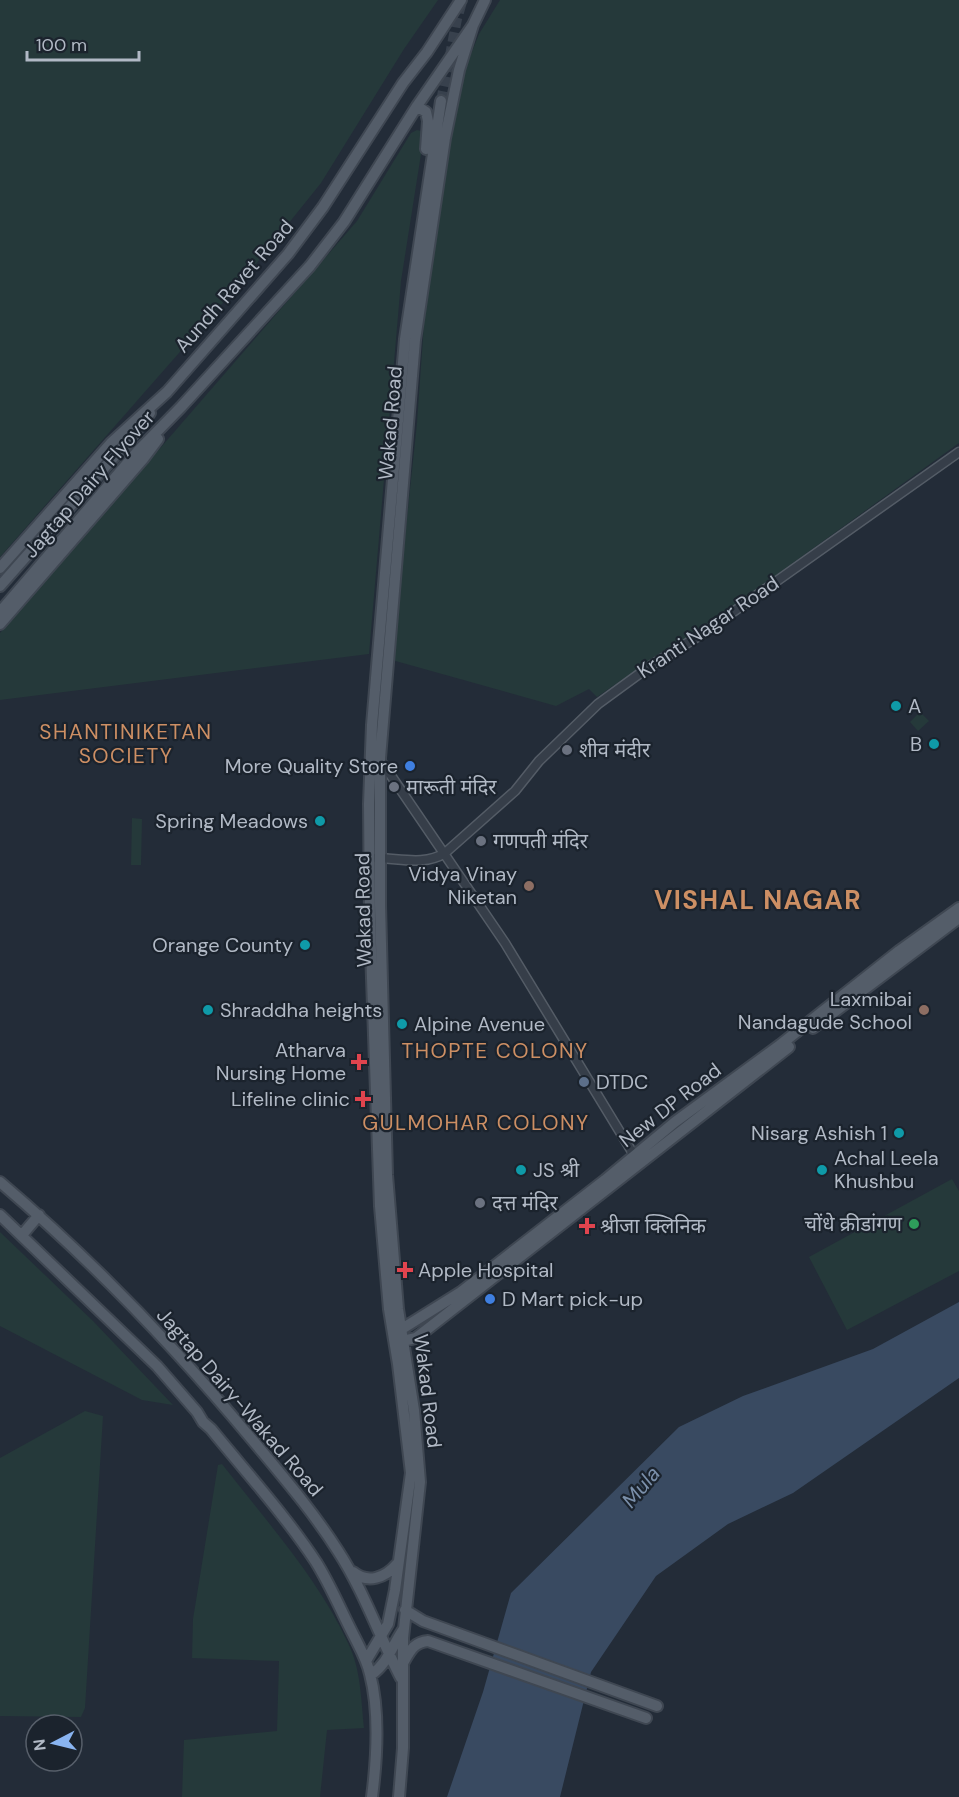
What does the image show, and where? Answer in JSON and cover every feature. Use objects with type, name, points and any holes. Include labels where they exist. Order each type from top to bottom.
[{"type":"main road","name":"Aundh Ravet Road","points":[[0,568],[111,443],[167,392],[288,254],[324,207],[403,82],[427,52],[461,0]]},
{"type":"main road","name":"Aundh Ravet Road","points":[[181,407],[310,266],[344,222],[417,106],[473,25],[485,0]]},
{"type":"main road","name":"Wakad Road","points":[[376,758],[416,340],[445,138],[459,70],[473,25]]},
{"type":"main road","points":[[405,339],[441,101]]},
{"type":"main road","points":[[405,339],[405,295],[428,135],[426,112],[417,106]]},
{"type":"main road","name":"Wakad Road","points":[[366,1661],[388,1624],[411,1473],[387,1175],[375,858],[375,679],[405,339]]},
{"type":"main road","name":"Jagtap Dairy Flyover","points":[[0,586],[128,441],[167,392]]},
{"type":"main road","name":"Jagtap Dairy Flyover","points":[[0,612],[137,452],[181,407]]},
{"type":"main road","points":[[0,624],[143,459],[181,407]]},
{"type":"main road","name":"New DP Road","points":[[637,1159],[675,1122],[959,908]]},
{"type":"main road","name":"New DP Road","points":[[399,1337],[416,1338],[637,1159],[959,918]]},
{"type":"main road","name":"Jagtap Dairy-Wakad Road","points":[[0,1182],[39,1215],[175,1349],[318,1521],[350,1570],[402,1681]]},
{"type":"main road","points":[[0,1215],[157,1366],[291,1527],[333,1589],[366,1661],[375,1700],[376,1746],[372,1797]]},
{"type":"main road","points":[[22,1235],[39,1215]]},
{"type":"main road","name":"Wakad Road","points":[[399,1337],[420,1482],[405,1610],[402,1681],[403,1748],[399,1797]]},
{"type":"main road","points":[[350,1570],[364,1579],[375,1578],[387,1573],[397,1564]]},
{"type":"main road","points":[[405,1610],[423,1621],[657,1706]]},
{"type":"main road","points":[[370,1675],[381,1668],[404,1628]]},
{"type":"main road","points":[[403,1664],[411,1648],[420,1642],[428,1641],[646,1718]]},
{"type":"street","name":"Kranti Nagar Road","points":[[445,853],[515,791],[539,761],[598,704],[650,666],[702,634],[959,452]]},
{"type":"street","points":[[376,758],[445,853],[505,943],[637,1159]]},
{"type":"street","points":[[375,858],[423,861],[435,859],[445,853]]},
{"type":"green space","points":[[0,0],[438,0],[404,49],[321,183],[243,280],[0,557]]},
{"type":"green space","points":[[500,0],[959,0],[959,443],[689,638],[659,654],[597,697],[589,689],[556,706],[392,660],[417,423],[424,323],[439,205],[467,64],[479,34]]},
{"type":"green space","points":[[417,130],[424,135],[401,281],[369,654],[0,700],[0,633],[357,221],[411,133]]},
{"type":"green space","points":[[920,712],[929,721],[918,731],[910,722]]},
{"type":"green space","points":[[132,818],[142,819],[141,865],[131,865]]},
{"type":"green space","name":"चोंधे क्रीडांगण","points":[[952,1179],[959,1191],[959,1271],[847,1330],[809,1257]]},
{"type":"green space","points":[[0,1232],[93,1321],[173,1405],[142,1400],[0,1326]]},
{"type":"green space","points":[[85,1411],[103,1416],[85,1708],[83,1713],[24,1713],[24,1716],[0,1716],[0,1458]]},
{"type":"green space","points":[[222,1464],[307,1573],[336,1619],[356,1663],[364,1728],[327,1730],[320,1797],[182,1797],[184,1740],[277,1731],[279,1661],[192,1658],[193,1619],[218,1465]]},
{"type":"water","name":"Mula","points":[[959,1302],[959,1378],[793,1493],[728,1524],[656,1576],[591,1672],[560,1797],[447,1797],[483,1692],[511,1593],[679,1427],[743,1396],[873,1349]]},
{"type":"tunnel","points":[[441,101],[462,2]]},
{"type":"place","name":"A","points":[[896,706]]},
{"type":"place","name":"B","points":[[934,744]]},
{"type":"place","name":"शीव मंदीर","points":[[567,750]]},
{"type":"place","name":"More Quality Store","points":[[410,766]]},
{"type":"place","name":"मारूती मंदिर","points":[[394,787]]},
{"type":"place","name":"Spring Meadows","points":[[320,821]]},
{"type":"place","name":"गणपती मंदिर","points":[[481,841]]},
{"type":"place","name":"Vidya Vinay Niketan","points":[[529,886]]},
{"type":"place","name":"Orange County","points":[[305,945]]},
{"type":"place","name":"Shraddha heights","points":[[208,1010]]},
{"type":"place","name":"Laxmibai Nandagude School","points":[[924,1010]]},
{"type":"place","name":"Alpine Avenue","points":[[402,1024]]},
{"type":"place","name":"Atharva Nursing Home","points":[[359,1062]]},
{"type":"place","name":"DTDC","points":[[584,1082]]},
{"type":"place","name":"Lifeline clinic","points":[[363,1099]]},
{"type":"place","name":"Nisarg Ashish 1","points":[[899,1133]]},
{"type":"place","name":"JS श्री","points":[[521,1170]]},
{"type":"place","name":"Achal Leela Khushbu","points":[[822,1170]]},
{"type":"place","name":"दत्त मंदिर","points":[[480,1203]]},
{"type":"place","name":"चोंधे क्रीडांगण","points":[[914,1224]]},
{"type":"place","name":"श्रीजा क्लिनिक","points":[[587,1226]]},
{"type":"place","name":"Apple Hospital","points":[[405,1270]]},
{"type":"place","name":"D Mart pick-up","points":[[490,1299]]},
{"type":"district","name":"SHANTINIKETAN SOCIETY","points":[[126,744]]},
{"type":"district","name":"VISHAL NAGAR","points":[[758,900]]},
{"type":"district","name":"THOPTE COLONY","points":[[495,1051]]},
{"type":"district","name":"GULMOHAR COLONY","points":[[476,1123]]}]
